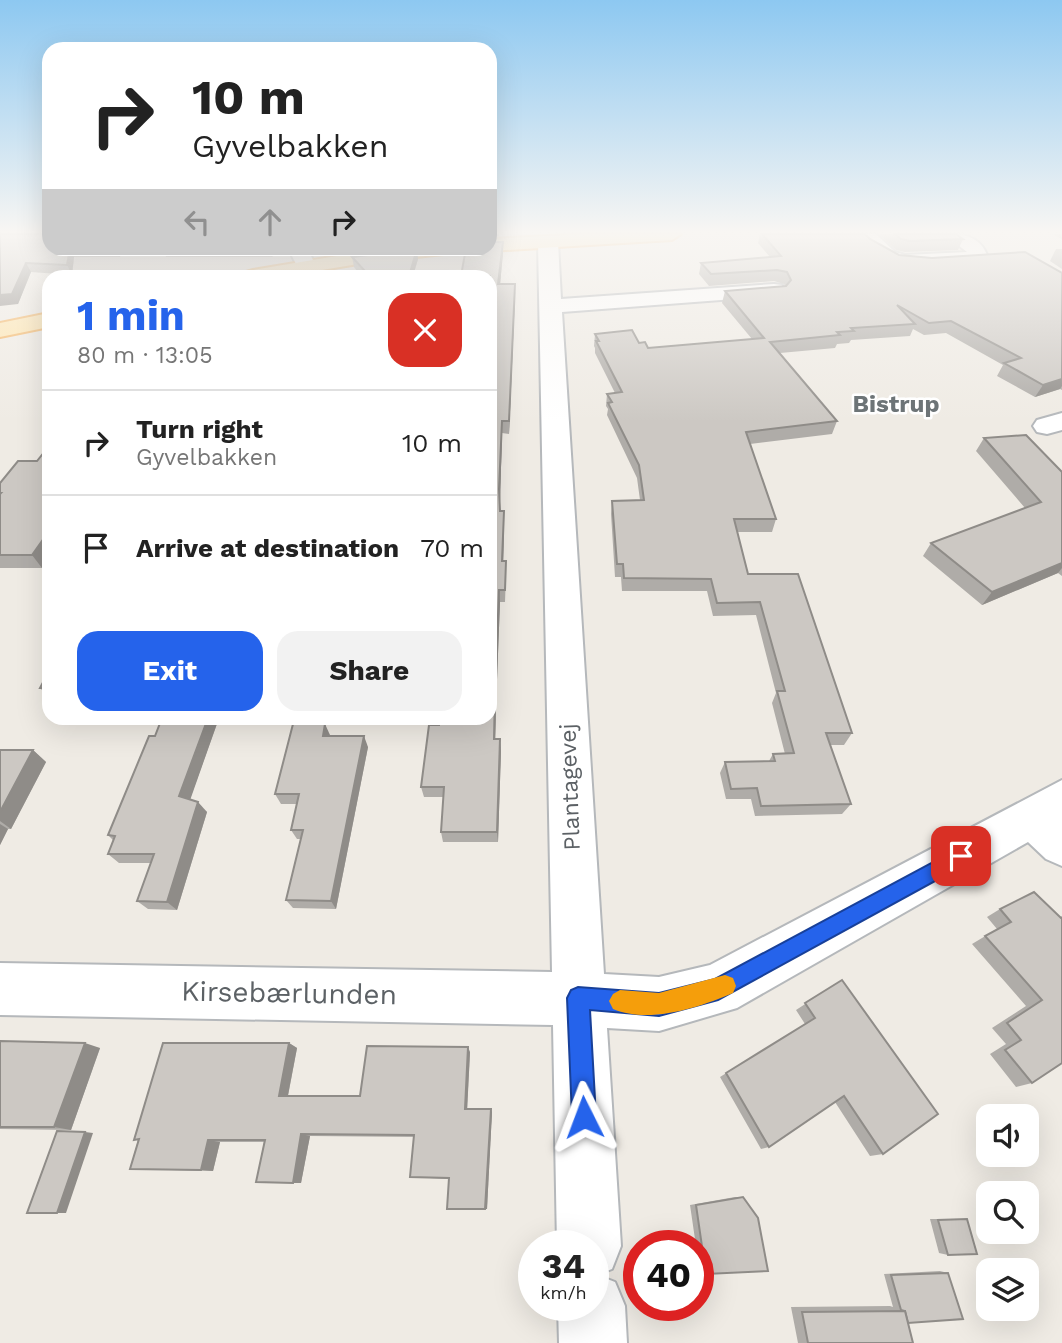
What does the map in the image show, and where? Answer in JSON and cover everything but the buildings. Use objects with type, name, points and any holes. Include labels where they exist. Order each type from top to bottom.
[{"type":"main road","points":[[0,330],[42,321]]},
{"type":"street","name":"Plantagevej","points":[[552,297],[588,1230]]},
{"type":"street","points":[[553,317],[703,316],[690,297],[694,297]]},
{"type":"street","name":"Kirsebærlunden","points":[[0,989],[578,998],[659,1004],[718,989],[1053,820]]},
{"type":"street","points":[[592,1321],[593,1343]]},
{"type":"slow traffic","points":[[620,1001],[659,1004],[725,986]]},
{"type":"district","name":"Bistrup","points":[[896,404]]},
{"type":"route","points":[[584,1117],[578,998],[659,1004],[718,989],[961,856]]}]
